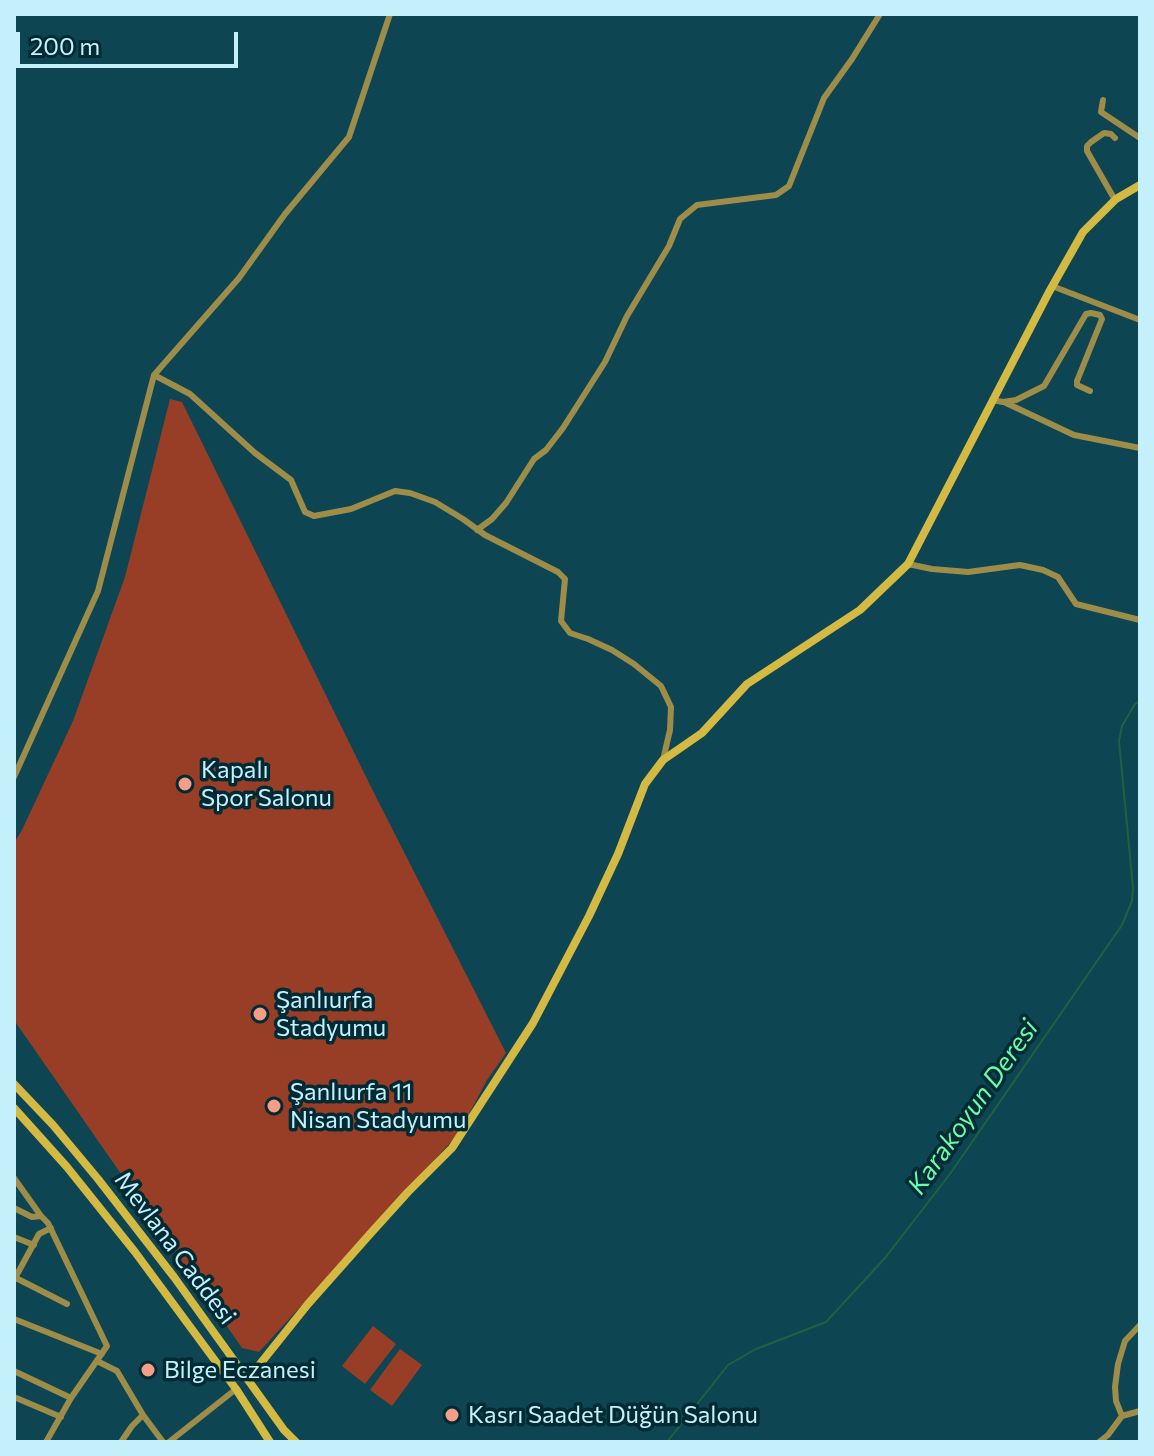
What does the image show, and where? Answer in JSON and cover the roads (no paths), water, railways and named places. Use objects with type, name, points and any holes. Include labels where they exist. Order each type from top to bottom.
[{"type":"street","points":[[14,777],[98,591],[154,375],[239,278],[285,214],[349,137],[390,14]]},
{"type":"street","points":[[477,530],[506,503],[534,459],[546,450],[563,428],[605,362],[627,316],[669,246],[680,219],[697,205],[776,195],[789,186],[824,98],[880,14]]},
{"type":"street","points":[[1103,100],[1101,112],[1140,138]]},
{"type":"street","points":[[1115,138],[1104,133],[1087,146],[1087,151],[1115,200]]},
{"type":"street","points":[[248,1379],[308,1304],[408,1192],[452,1148],[533,1023],[589,916],[618,854],[645,784],[663,760],[702,733],[747,684],[860,610],[908,564],[1083,232],[1115,200],[1140,185]]},
{"type":"street","points":[[1052,286],[1140,320]]},
{"type":"street","points":[[1003,402],[1016,400],[1044,386],[1086,314],[1091,313],[1100,315],[1102,319],[1077,381],[1077,385],[1090,391]]},
{"type":"street","points":[[154,375],[190,394],[255,453],[291,480],[305,512],[314,516],[351,509],[395,491],[410,493],[435,502],[485,535],[558,572],[565,579],[561,621],[570,633],[612,650],[661,686],[671,707],[670,730],[663,760]]},
{"type":"street","points":[[992,400],[1003,402],[1074,435],[1140,448]]},
{"type":"street","points":[[908,564],[968,572],[1020,565],[1043,570],[1058,577],[1076,604],[1140,620]]},
{"type":"street","name":"Mevlana Caddesi","points":[[14,1084],[98,1179],[296,1442]]},
{"type":"street","points":[[14,1108],[67,1167],[125,1240],[236,1389],[270,1442]]},
{"type":"street","points":[[14,1178],[51,1228],[107,1346],[71,1398],[46,1442]]},
{"type":"street","points":[[14,1208],[32,1217],[41,1216]]},
{"type":"street","points":[[51,1228],[39,1234],[14,1278],[67,1304]]},
{"type":"street","points":[[14,1237],[34,1245]]},
{"type":"street","points":[[14,1319],[100,1358],[117,1371],[143,1415],[166,1442],[236,1389]]},
{"type":"street","points":[[1122,1416],[1116,1401],[1118,1364],[1125,1341],[1140,1325]]},
{"type":"street","points":[[14,1371],[71,1398]]},
{"type":"street","points":[[14,1397],[61,1417]]},
{"type":"street","points":[[1099,1442],[1122,1416],[1140,1411]]},
{"type":"street","points":[[121,1442],[143,1415]]},
{"type":"waterway","name":"Karakoyun Deresi","points":[[667,1442],[728,1365],[756,1349],[826,1322],[885,1258],[950,1174],[1122,925],[1132,901],[1133,888],[1119,741],[1122,726],[1140,701]]},
{"type":"place","name":"Kapalı Spor Salonu","points":[[185,784]]},
{"type":"place","name":"Şanlıurfa Stadyumu","points":[[260,1014]]},
{"type":"place","name":"Şanlıurfa 11 Nisan Stadyumu","points":[[274,1106]]},
{"type":"place","name":"Bilge Eczanesi","points":[[148,1370]]},
{"type":"place","name":"Kasrı Saadet Düğün Salonu","points":[[452,1415]]}]
